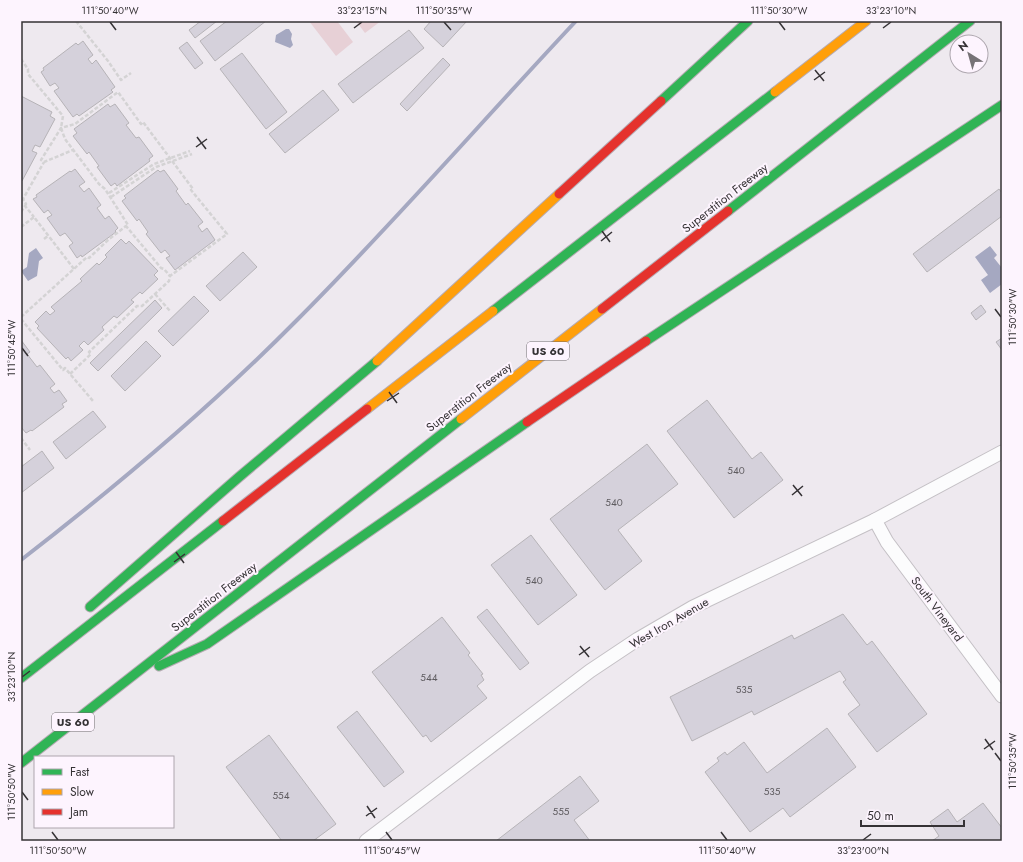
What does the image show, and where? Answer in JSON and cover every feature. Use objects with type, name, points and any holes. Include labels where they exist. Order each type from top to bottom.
[{"type":"highway","points":[[80,616],[239,477],[366,371],[748,21]]},
{"type":"highway","points":[[21,678],[866,21]]},
{"type":"highway","name":"Superstition Freeway","points":[[21,763],[970,21]]},
{"type":"highway","points":[[125,681],[207,644],[320,563],[596,373],[1002,105]]},
{"type":"highway","points":[[21,667],[33,657]]},
{"type":"street","name":"West Iron Avenue","points":[[366,841],[590,671],[638,639],[693,607],[875,520],[1002,452]]},
{"type":"street","name":"South Vineyard","points":[[875,520],[887,542],[1002,696]]},
{"type":"path","points":[[76,21],[121,80],[131,73]]},
{"type":"path","points":[[21,59],[28,69],[28,74],[63,116],[61,128],[41,160],[44,162]]},
{"type":"path","points":[[61,128],[75,124],[118,92],[193,189],[191,190],[227,234],[170,276],[169,281],[142,306],[137,306],[89,352],[91,354],[70,374]]},
{"type":"path","points":[[61,128],[65,139],[111,197],[128,225],[126,226],[161,268],[164,269],[170,276]]},
{"type":"path","points":[[74,150],[44,162],[22,199],[26,204],[25,206],[74,269]]},
{"type":"path","points":[[109,194],[156,162],[190,150]]},
{"type":"path","points":[[111,197],[158,166],[171,160],[192,154]]},
{"type":"path","points":[[156,162],[158,166]]},
{"type":"path","points":[[21,212],[25,206]]},
{"type":"path","points":[[21,227],[34,218]]},
{"type":"path","points":[[93,401],[65,368],[63,370],[21,318],[74,269],[126,226]]},
{"type":"path","points":[[44,239],[48,236]]},
{"type":"path","points":[[155,294],[170,311]]},
{"type":"path","points":[[21,438],[30,450]]},
{"type":"shaded area","points":[[309,21],[337,21],[353,42],[336,56]]},
{"type":"shaded area","points":[[356,21],[381,21],[365,33]]},
{"type":"water","points":[[286,29],[289,29],[292,34],[291,39],[293,45],[290,48],[275,42],[276,35]]},
{"type":"water","points":[[990,246],[997,255],[994,258],[1002,268],[1002,284],[990,293],[981,280],[988,275],[975,257]]},
{"type":"water","points":[[36,248],[43,258],[39,261],[37,276],[28,281],[21,271],[27,267],[29,253]]},
{"type":"building","points":[[201,21],[217,21],[195,38],[189,30]]},
{"type":"building","points":[[227,21],[266,21],[215,61],[200,41]]},
{"type":"building","points":[[431,21],[467,21],[443,47],[424,29]]},
{"type":"building","points":[[409,30],[424,48],[353,103],[338,84]]},
{"type":"building","points":[[83,41],[93,55],[88,59],[92,64],[96,60],[115,87],[111,90],[113,92],[79,116],[77,114],[73,117],[54,91],[59,88],[55,83],[50,86],[41,72],[44,70],[43,68],[76,43],[78,45]]},
{"type":"building","points":[[187,42],[203,63],[195,69],[179,48]]},
{"type":"building","points":[[242,53],[287,112],[266,129],[220,69]]},
{"type":"building","points":[[443,58],[450,65],[407,111],[400,104]]},
{"type":"building","points":[[323,90],[339,110],[285,153],[269,134]]},
{"type":"building","points":[[21,96],[52,112],[50,116],[55,119],[40,147],[35,145],[32,151],[37,153],[22,181]]},
{"type":"building","points":[[108,104],[110,107],[115,104],[129,123],[126,125],[136,138],[139,137],[153,156],[149,159],[150,161],[117,186],[115,183],[111,186],[97,167],[99,166],[89,152],[87,154],[73,136],[77,133],[74,129]]},
{"type":"building","points":[[75,169],[85,182],[79,186],[84,192],[89,188],[101,205],[97,208],[105,219],[109,216],[118,228],[115,231],[116,232],[82,257],[81,255],[77,258],[69,246],[73,243],[65,233],[60,236],[47,218],[52,215],[48,210],[44,213],[33,199],[37,197],[36,195]]},
{"type":"building","points":[[158,170],[160,172],[164,170],[178,189],[176,191],[186,205],[188,203],[203,222],[198,226],[202,232],[207,228],[215,240],[175,270],[166,258],[170,256],[165,250],[161,253],[146,234],[148,232],[139,219],[137,221],[122,201],[126,198],[124,196]]},
{"type":"building","points":[[999,189],[1002,193],[1002,216],[927,272],[913,254]]},
{"type":"building","points":[[121,239],[126,244],[129,241],[158,271],[154,275],[158,279],[142,294],[140,292],[131,300],[134,302],[117,318],[114,316],[102,327],[104,330],[88,345],[84,341],[79,346],[83,350],[71,361],[68,357],[66,359],[37,328],[39,326],[35,322],[46,311],[50,315],[55,311],[51,307],[82,281],[80,279],[97,263],[99,265],[107,257],[105,255]]},
{"type":"building","points":[[243,252],[257,267],[220,301],[206,286]]},
{"type":"building","points":[[194,296],[209,311],[173,346],[158,331]]},
{"type":"building","points":[[155,300],[162,308],[98,371],[90,363]]},
{"type":"building","points":[[981,305],[986,312],[976,320],[971,313]]},
{"type":"building","points":[[1002,338],[1002,350],[996,342]]},
{"type":"building","points":[[21,340],[30,352],[27,354],[37,367],[40,365],[55,384],[50,388],[54,393],[59,390],[67,401],[62,404],[64,407],[32,431],[31,430],[26,433],[21,427]]},
{"type":"building","points":[[146,341],[161,356],[125,391],[111,376]]},
{"type":"building","points":[[707,400],[752,459],[761,452],[783,480],[734,518],[667,431]]},
{"type":"building","points":[[93,411],[106,427],[66,459],[53,442]]},
{"type":"building","points":[[647,444],[678,484],[618,530],[642,561],[605,590],[550,519]]},
{"type":"building","points":[[42,451],[54,468],[21,493],[21,467]]},
{"type":"building","points":[[531,535],[577,595],[538,625],[491,565]]},
{"type":"building","points":[[487,609],[529,663],[520,670],[477,617]]},
{"type":"building","points":[[843,614],[867,645],[872,641],[927,714],[877,752],[848,714],[860,705],[843,682],[846,680],[840,671],[754,715],[752,711],[692,741],[670,697],[792,635],[794,639]]},
{"type":"building","points":[[442,617],[470,653],[468,655],[483,674],[481,675],[484,680],[477,686],[487,698],[431,742],[426,735],[423,737],[372,672]]},
{"type":"building","points":[[357,711],[404,772],[384,787],[337,727]]},
{"type":"building","points":[[827,728],[856,767],[790,817],[783,808],[750,832],[705,772],[719,761],[717,758],[725,752],[727,755],[744,742],[767,773]]},
{"type":"building","points":[[269,735],[336,824],[313,841],[282,841],[226,767]]},
{"type":"building","points":[[580,776],[599,801],[574,820],[590,841],[496,841]]},
{"type":"building","points":[[983,803],[1002,828],[1002,841],[932,841],[939,836],[930,822],[948,809],[957,822]]},
{"type":"waterway","points":[[21,560],[93,503],[163,444],[231,384],[297,320],[368,247],[576,21]]},
{"type":"traffic: fast","points":[[661,101],[748,21]]},
{"type":"traffic: fast","points":[[728,211],[970,21]]},
{"type":"traffic: fast","points":[[493,311],[775,92]]},
{"type":"traffic: fast","points":[[646,341],[1002,105]]},
{"type":"traffic: fast","points":[[90,607],[239,477],[377,361]]},
{"type":"traffic: fast","points":[[21,763],[461,419]]},
{"type":"traffic: fast","points":[[159,666],[207,644],[527,422]]},
{"type":"traffic: fast","points":[[21,678],[223,521]]},
{"type":"traffic: slow","points":[[775,92],[866,21]]},
{"type":"traffic: slow","points":[[377,361],[559,194]]},
{"type":"traffic: slow","points":[[461,419],[602,309]]},
{"type":"traffic: slow","points":[[367,409],[493,311]]},
{"type":"traffic: jam","points":[[559,194],[661,101]]},
{"type":"traffic: jam","points":[[602,309],[728,211]]},
{"type":"traffic: jam","points":[[527,422],[646,341]]},
{"type":"traffic: jam","points":[[223,521],[367,409]]}]
